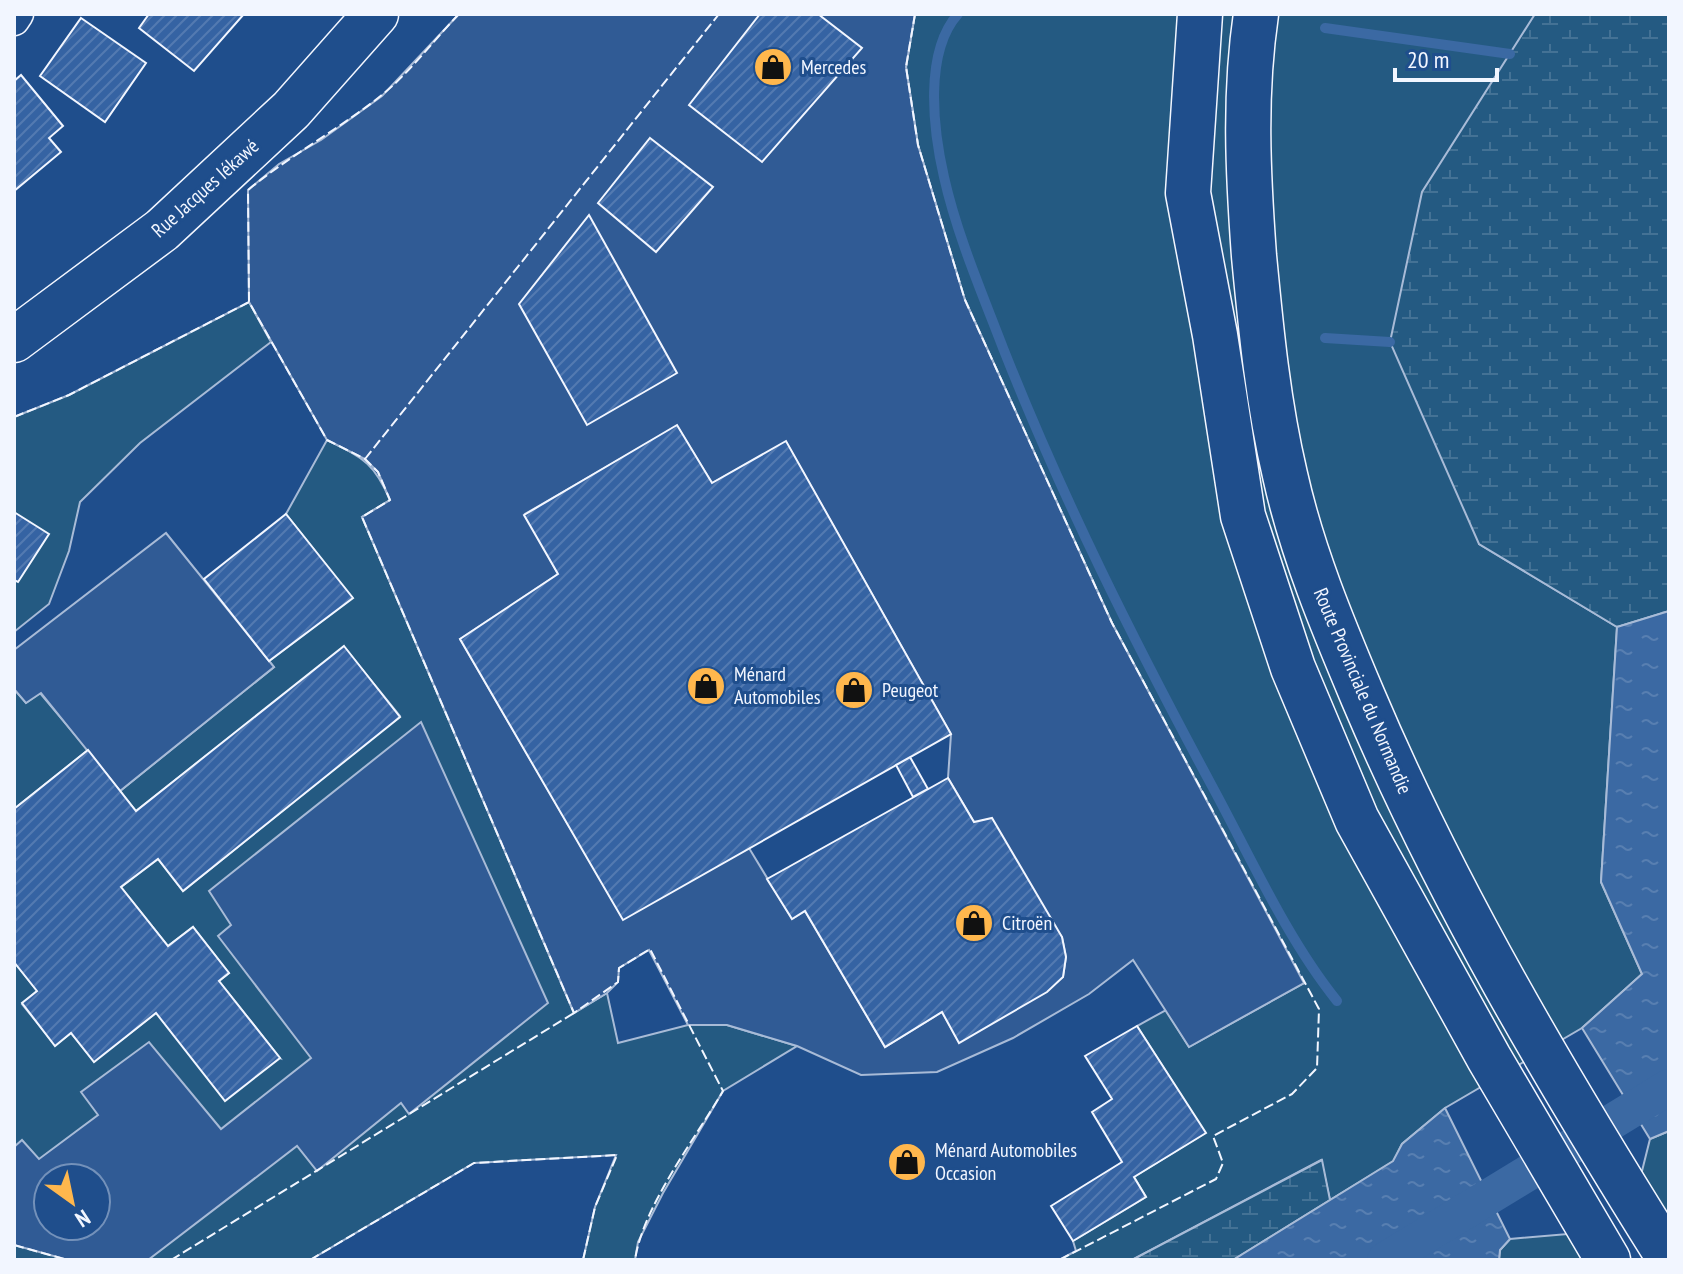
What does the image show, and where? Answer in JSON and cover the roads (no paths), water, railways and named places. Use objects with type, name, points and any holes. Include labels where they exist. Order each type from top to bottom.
[{"type":"main road","name":"Rue Jacques Iékawé","points":[[14,340],[162,230],[291,110],[376,14]]},
{"type":"main road","points":[[1179,14],[1188,193],[1215,335],[1243,516],[1293,668],[1357,820],[1601,1251]]},
{"type":"main road","points":[[1188,193],[1200,14]]},
{"type":"main road","name":"Route Provinciale du Normandie","points":[[1256,14],[1247,78],[1250,199],[1262,345],[1285,477],[1327,614],[1402,788],[1533,1035],[1669,1258]]},
{"type":"street","points":[[14,20],[18,14]]},
{"type":"water","points":[[1669,611],[1669,1131],[1650,1139],[1582,1028],[1642,974],[1601,882],[1617,627]]},
{"type":"water","points":[[1445,1108],[1510,1239],[1500,1250],[1499,1260],[1233,1260],[1393,1161],[1402,1144]]},
{"type":"waterway","points":[[958,14],[947,30],[940,49],[934,92],[935,114],[949,199],[979,285],[1050,460],[1128,625],[1270,896],[1302,951],[1337,1001]]},
{"type":"waterway","points":[[1325,28],[1510,54]]},
{"type":"waterway","points":[[1325,338],[1390,342]]},
{"type":"waterway","points":[[1385,1260],[1669,1087]]},
{"type":"place","name":"Mercedes","points":[[773,67]]},
{"type":"place","name":"Ménard Automobiles","points":[[706,686]]},
{"type":"place","name":"Peugeot","points":[[854,690]]},
{"type":"place","name":"Citroën","points":[[974,923]]},
{"type":"place","name":"Ménard Automobiles Occasion","points":[[907,1162]]}]
